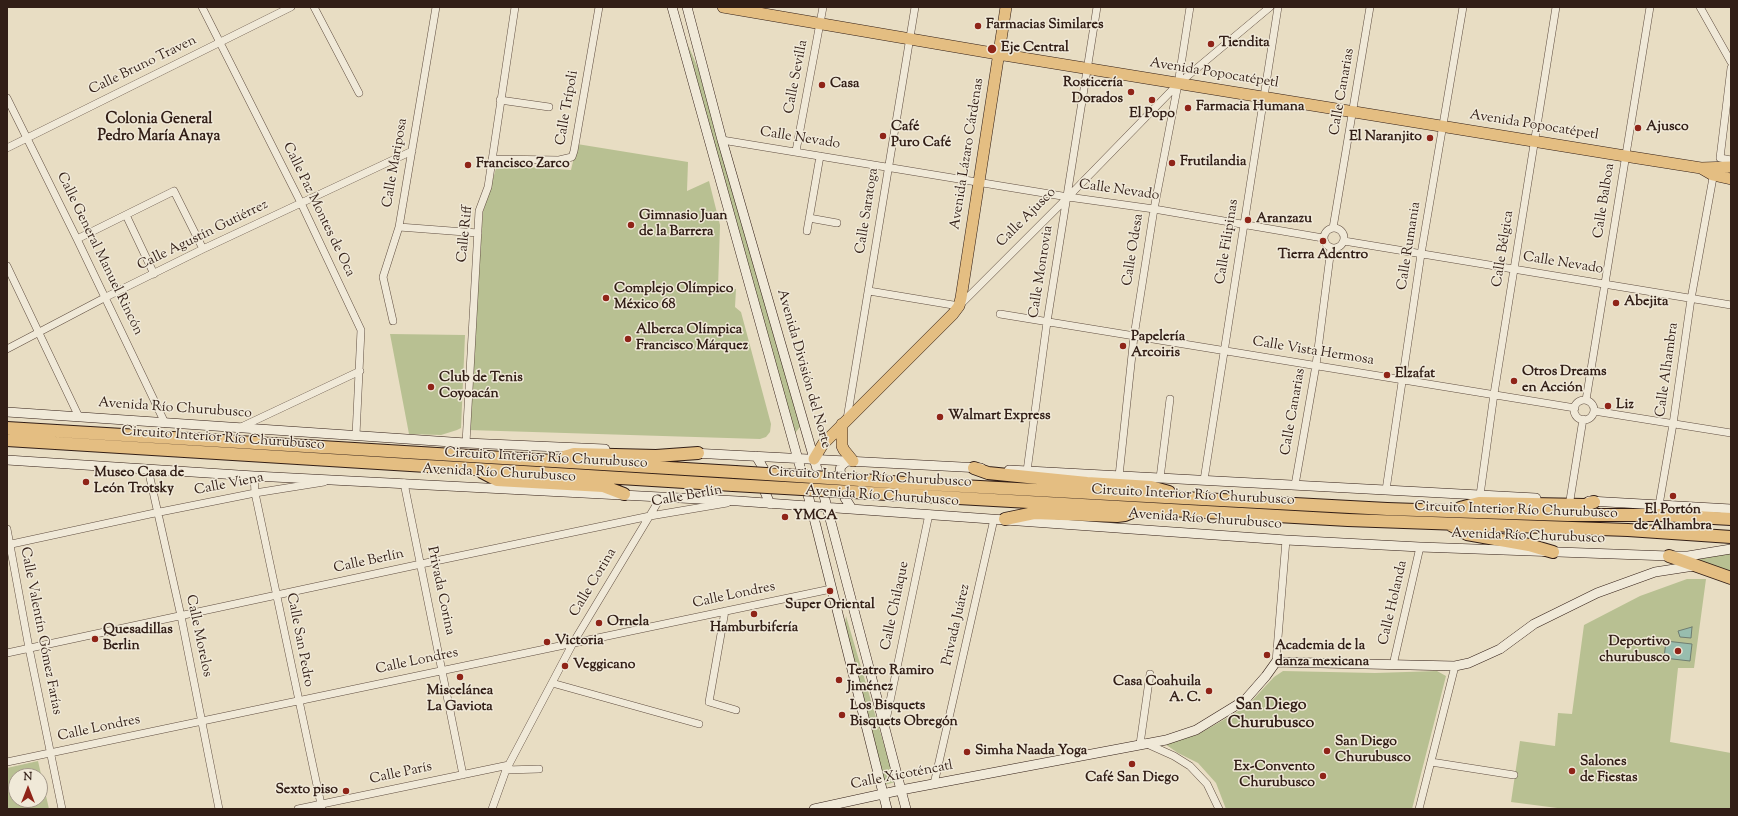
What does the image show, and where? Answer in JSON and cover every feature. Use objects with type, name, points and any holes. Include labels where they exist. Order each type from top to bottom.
[{"type":"highway","name":"Circuito Interior Río Churubusco","points":[[7,428],[906,483],[1190,498],[1348,508],[1449,518],[1731,537]]},
{"type":"highway","name":"Circuito Interior Río Churubusco","points":[[10,441],[905,496],[1142,508],[1449,518],[1568,515],[1661,516],[1731,519]]},
{"type":"highway","points":[[552,461],[574,454],[656,456],[698,453]]},
{"type":"highway","points":[[974,468],[988,474],[1151,487],[1190,498]]},
{"type":"highway","points":[[478,469],[497,480],[604,486],[624,494]]},
{"type":"highway","points":[[1553,552],[1529,545],[1467,534],[1449,518],[1479,503],[1585,505],[1594,502]]},
{"type":"highway","points":[[1000,519],[1034,513],[1117,516],[1125,515],[1142,508]]},
{"type":"highway","points":[[1669,556],[1698,565],[1731,578]]},
{"type":"main road","name":"Avenida División del Norte","points":[[672,7],[796,458],[811,506],[887,809]]},
{"type":"main road","name":"Avenida División del Norte","points":[[687,7],[722,140],[814,459],[906,809]]},
{"type":"main road","name":"Avenida Popocatépetl","points":[[723,7],[1178,84],[1535,142],[1701,168],[1716,166],[1731,167]]},
{"type":"main road","name":"Avenida Lázaro Cárdenas","points":[[958,306],[961,298],[1006,7]]},
{"type":"main road","points":[[678,29],[682,22],[687,23],[698,61],[702,64]]},
{"type":"main road","name":"Avenida Popocatépetl","points":[[1716,166],[1731,179]]},
{"type":"main road","name":"Calle Ajusco","points":[[814,459],[823,444],[953,314],[958,306]]},
{"type":"main road","name":"Avenida Río Churubusco","points":[[7,412],[466,443],[796,458],[1731,509]]},
{"type":"main road","points":[[845,422],[842,446],[850,461],[841,466],[840,470],[845,498],[852,509]]},
{"type":"main road","points":[[756,456],[765,471],[765,492],[770,504]]},
{"type":"main road","points":[[765,471],[776,457]]},
{"type":"main road","name":"Avenida Río Churubusco","points":[[7,460],[254,476],[738,501],[1286,540],[1420,547],[1669,556],[1688,556],[1731,549]]},
{"type":"main road","points":[[757,503],[765,492]]},
{"type":"main road","points":[[1276,662],[1455,666],[1469,663],[1500,649],[1534,624],[1597,594],[1655,572],[1698,565]]},
{"type":"main road","name":"Calle Xicoténcatl","points":[[814,809],[901,790],[1166,740],[1196,730],[1245,700],[1276,662]]},
{"type":"street","name":"Calle Paz Montes de Oca","points":[[202,7],[301,203],[361,330],[356,435]]},
{"type":"street","name":"Calle Bruno Traven","points":[[7,148],[291,7]]},
{"type":"street","points":[[314,7],[359,93]]},
{"type":"street","name":"Calle Mariposa","points":[[393,321],[383,277],[399,227],[436,7]]},
{"type":"street","name":"Calle Riff","points":[[466,443],[479,211],[488,187],[515,7]]},
{"type":"street","name":"Calle Trípoli","points":[[492,159],[559,160],[572,157],[599,7]]},
{"type":"street","name":"Calle Sevilla","points":[[796,151],[823,7]]},
{"type":"street","name":"Calle Saratoga","points":[[845,422],[869,291],[915,7]]},
{"type":"street","name":"Calle Monrovia","points":[[1027,471],[1096,7]]},
{"type":"street","name":"Calle Odesa","points":[[1119,476],[1134,336],[1154,209],[1178,84],[1190,7]]},
{"type":"street","name":"Calle Ajusco","points":[[958,306],[1068,197],[1178,84],[1270,7]]},
{"type":"street","name":"Calle Filipinas","points":[[1204,480],[1278,7]]},
{"type":"street","name":"Calle Canarias","points":[[1333,228],[1370,7]]},
{"type":"street","name":"Calle Rumania","points":[[1386,490],[1421,254],[1463,7]]},
{"type":"street","name":"Calle Bélgica","points":[[1480,495],[1494,394],[1556,7]]},
{"type":"street","name":"Calle Balboa","points":[[1586,400],[1650,7]]},
{"type":"street","points":[[1700,7],[1731,62]]},
{"type":"street","name":"Calle Alhambra","points":[[1659,505],[1673,424],[1691,299],[1716,166],[1731,68]]},
{"type":"street","name":"Calle General Manuel Rincón","points":[[7,98],[106,297],[165,423]]},
{"type":"street","points":[[500,100],[549,107]]},
{"type":"street","name":"Calle Nevado","points":[[722,140],[1068,197],[1154,209],[1323,238]]},
{"type":"street","name":"Calle Agustín Gutiérrez","points":[[7,349],[106,297],[203,249],[412,151]]},
{"type":"street","points":[[807,231],[820,156]]},
{"type":"street","points":[[1716,166],[1731,160]]},
{"type":"street","points":[[77,239],[174,191],[203,249]]},
{"type":"street","points":[[126,215],[154,274]]},
{"type":"street","points":[[809,218],[837,223]]},
{"type":"street","points":[[399,227],[478,233]]},
{"type":"street","points":[[1333,228],[1342,232],[1344,241],[1339,247],[1331,248],[1325,243],[1323,238],[1326,231],[1333,228]]},
{"type":"street","name":"Calle Nevado","points":[[1344,241],[1731,305]]},
{"type":"street","name":"Calle Canarias","points":[[1295,485],[1316,365],[1331,248]]},
{"type":"street","points":[[7,266],[79,417]]},
{"type":"street","points":[[869,291],[958,306]]},
{"type":"street","name":"Calle Vista Hermosa","points":[[1000,314],[1575,408]]},
{"type":"street","points":[[239,428],[360,370]]},
{"type":"street","points":[[1160,478],[1170,399]]},
{"type":"street","points":[[1586,400],[1592,404],[1594,411],[1590,417],[1583,419],[1577,415],[1575,408],[1579,402],[1586,400]]},
{"type":"street","points":[[1594,411],[1731,434]]},
{"type":"street","points":[[1570,500],[1583,419]]},
{"type":"street","name":"Calle Morelos","points":[[148,469],[203,720],[219,809]]},
{"type":"street","name":"Calle San Pedro","points":[[254,476],[255,493],[321,807]]},
{"type":"street","name":"Calle Viena","points":[[9,545],[255,493],[340,480]]},
{"type":"street","name":"Privada Corina","points":[[404,483],[463,775]]},
{"type":"street","name":"Calle Corina","points":[[492,809],[508,768],[573,643],[660,497]]},
{"type":"street","name":"Calle Berlín","points":[[7,653],[650,516],[738,501]]},
{"type":"street","name":"Calle Chilaque","points":[[885,727],[929,514]]},
{"type":"street","name":"Privada Juárez","points":[[934,784],[1000,519]]},
{"type":"street","name":"Calle Valentín Gómez Farías","points":[[7,529],[29,648],[62,809]]},
{"type":"street","points":[[1276,662],[1286,540]]},
{"type":"street","name":"Calle Holanda","points":[[1393,665],[1420,547]]},
{"type":"street","name":"Calle Londres","points":[[7,762],[832,589]]},
{"type":"street","points":[[725,611],[709,702],[736,710]]},
{"type":"street","points":[[1420,809],[1455,666]]},
{"type":"street","points":[[1150,674],[1142,744],[1174,756],[1190,766],[1207,784],[1219,809]]},
{"type":"street","points":[[552,683],[699,724]]},
{"type":"street","points":[[1431,762],[1514,775]]},
{"type":"street","name":"Calle París","points":[[298,809],[321,807],[463,775],[508,768],[538,769]]},
{"type":"shaded area","points":[[688,45],[698,68],[800,427],[795,433],[697,82]]},
{"type":"shaded area","name":"Complejo Olímpico México 68","points":[[577,144],[688,162],[687,191],[709,181],[720,225],[718,288],[736,289],[735,307],[741,312],[771,424],[770,432],[766,437],[760,439],[468,430],[483,212],[497,165],[571,170]]},
{"type":"shaded area","name":"Club de Tenis Coyoacán","points":[[390,334],[465,335],[461,428],[441,435],[409,434]]},
{"type":"shaded area","points":[[1731,552],[1731,576],[1691,559]]},
{"type":"shaded area","points":[[1687,579],[1706,579],[1694,668],[1678,668],[1670,742],[1731,753],[1731,809],[1565,809],[1511,802],[1520,741],[1555,746],[1558,713],[1572,714],[1584,625],[1640,596]]},
{"type":"shaded area","points":[[846,616],[895,782],[885,785],[845,624]]},
{"type":"shaded area","points":[[1692,627],[1691,638],[1680,637],[1678,631]]},
{"type":"shaded area","name":"Deportivo churubusco","points":[[1666,641],[1692,644],[1690,661],[1664,658]]},
{"type":"shaded area","points":[[1283,671],[1375,673],[1437,671],[1446,676],[1412,809],[1226,809],[1216,783],[1198,763],[1178,753],[1165,744],[1164,741],[1197,735],[1232,715],[1249,704],[1274,677]]},
{"type":"shaded area","points":[[38,761],[40,768],[8,768],[8,808],[48,808],[48,805],[49,809],[7,809],[7,768]]},
{"type":"place","name":"Farmacias Similares","points":[[978,26]]},
{"type":"place","name":"Tiendita","points":[[1211,44]]},
{"type":"place","name":"Eje Central","points":[[992,49]]},
{"type":"place","name":"Casa","points":[[822,85]]},
{"type":"place","name":"Rosticería Dorados","points":[[1131,92]]},
{"type":"place","name":"El Popo","points":[[1152,100]]},
{"type":"place","name":"Farmacia Humana","points":[[1188,108]]},
{"type":"place","name":"Ajusco","points":[[1638,128]]},
{"type":"place","name":"Café Puro Café","points":[[883,136]]},
{"type":"place","name":"El Naranjito","points":[[1430,138]]},
{"type":"place","name":"Frutilandia","points":[[1172,163]]},
{"type":"place","name":"Francisco Zarco","points":[[468,165]]},
{"type":"place","name":"Aranzazu","points":[[1248,220]]},
{"type":"place","name":"Gimnasio Juan de la Barrera","points":[[631,225]]},
{"type":"place","name":"Tierra Adentro","points":[[1323,241]]},
{"type":"place","name":"Complejo Olímpico México 68","points":[[606,298]]},
{"type":"place","name":"Abejita","points":[[1616,303]]},
{"type":"place","name":"Alberca Olímpica Francisco Márquez","points":[[628,339]]},
{"type":"place","name":"Papelería Arcoiris","points":[[1123,346]]},
{"type":"place","name":"Elzafat","points":[[1387,375]]},
{"type":"place","name":"Otros Dreams en Acción","points":[[1514,381]]},
{"type":"place","name":"Club de Tenis Coyoacán","points":[[431,387]]},
{"type":"place","name":"Liz","points":[[1608,406]]},
{"type":"place","name":"Walmart Express","points":[[940,417]]},
{"type":"place","name":"Museo Casa de León Trotsky","points":[[86,482]]},
{"type":"place","name":"El Portón de Alhambra","points":[[1673,496]]},
{"type":"place","name":"YMCA","points":[[785,517]]},
{"type":"place","name":"Super Oriental","points":[[830,591]]},
{"type":"place","name":"Hamburbifería","points":[[754,614]]},
{"type":"place","name":"Ornela","points":[[599,623]]},
{"type":"place","name":"Quesadillas Berlin","points":[[95,639]]},
{"type":"place","name":"Victoria","points":[[547,642]]},
{"type":"place","name":"Deportivo churubusco","points":[[1678,651]]},
{"type":"place","name":"Academia de la danza mexicana","points":[[1267,655]]},
{"type":"place","name":"Veggicano","points":[[565,666]]},
{"type":"place","name":"Miscelánea La Gaviota","points":[[460,677]]},
{"type":"place","name":"Teatro Ramiro Jiménez","points":[[839,680]]},
{"type":"place","name":"Casa Coahuila A. C.","points":[[1209,691]]},
{"type":"place","name":"Los Bisquets Bisquets Obregón","points":[[842,715]]},
{"type":"place","name":"San Diego Churubusco","points":[[1327,751]]},
{"type":"place","name":"Simha Naada Yoga","points":[[967,752]]},
{"type":"place","name":"Café San Diego","points":[[1132,764]]},
{"type":"place","name":"Salones de Fiestas","points":[[1572,771]]},
{"type":"place","name":"Ex-Convento Churubusco","points":[[1323,776]]},
{"type":"place","name":"Sexto piso","points":[[346,791]]},
{"type":"district","name":"Colonia General Pedro María Anaya","points":[[159,128]]},
{"type":"district","name":"San Diego Churubusco","points":[[1271,715]]}]
